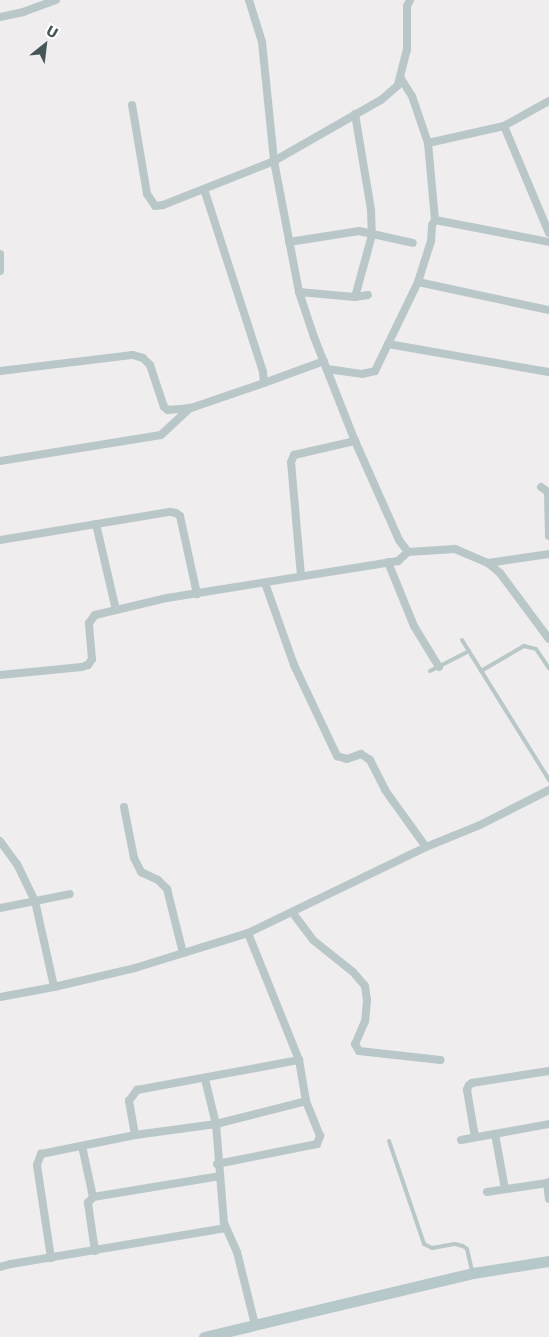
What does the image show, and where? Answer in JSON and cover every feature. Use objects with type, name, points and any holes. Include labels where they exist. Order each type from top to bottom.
[{"type":"main road","points":[[204,1337],[473,1273],[549,1261]]},
{"type":"street","points":[[0,17],[23,12],[56,0]]},
{"type":"street","points":[[249,0],[262,42],[274,161],[299,292],[355,441],[398,540],[408,552]]},
{"type":"street","points":[[132,105],[147,194],[155,206],[163,205],[274,161],[381,100],[398,85],[406,50],[407,6],[410,0]]},
{"type":"street","points":[[0,371],[133,355],[143,358],[150,365],[166,409],[191,408],[264,382],[326,365],[362,374],[375,371],[418,282],[431,241],[432,225],[435,220],[428,143],[412,96],[400,77]]},
{"type":"street","points":[[428,143],[504,126],[549,102]]},
{"type":"street","points":[[355,114],[371,210],[372,235],[355,296]]},
{"type":"street","points":[[504,126],[549,233]]},
{"type":"street","points":[[204,189],[263,372],[264,382]]},
{"type":"street","points":[[435,220],[549,242]]},
{"type":"street","points":[[289,242],[359,232],[413,243]]},
{"type":"street","points":[[0,254],[0,271]]},
{"type":"street","points":[[418,282],[549,310]]},
{"type":"street","points":[[299,292],[355,296],[368,295]]},
{"type":"street","points":[[388,344],[549,372]]},
{"type":"street","points":[[0,461],[160,436],[191,408]]},
{"type":"street","points":[[301,576],[291,462],[294,455],[355,441]]},
{"type":"street","points":[[541,487],[548,492],[549,536]]},
{"type":"street","points":[[0,540],[170,512],[180,516],[197,594]]},
{"type":"street","points":[[96,524],[116,610]]},
{"type":"street","points":[[0,675],[82,667],[88,664],[92,659],[89,623],[95,615],[197,594],[398,560],[408,552],[455,549],[488,563],[500,573],[549,639]]},
{"type":"street","points":[[488,563],[549,554]]},
{"type":"street","points":[[388,562],[414,626],[439,667]]},
{"type":"street","points":[[265,583],[294,665],[337,756],[347,759],[361,754],[370,760],[385,790],[426,847]]},
{"type":"street","points":[[0,997],[54,987],[135,968],[248,933],[426,847],[480,825],[549,790]]},
{"type":"street","points":[[124,807],[134,858],[141,872],[158,880],[167,889],[183,953]]},
{"type":"street","points":[[0,841],[17,864],[35,901],[54,987]]},
{"type":"street","points":[[0,908],[70,894]]},
{"type":"street","points":[[292,912],[313,940],[353,972],[365,986],[367,1000],[365,1021],[354,1044],[359,1051],[366,1054],[441,1060]]},
{"type":"street","points":[[217,1164],[317,1144],[320,1136],[306,1101],[299,1060],[248,933]]},
{"type":"street","points":[[135,1135],[129,1100],[133,1093],[144,1087],[205,1079],[299,1060]]},
{"type":"street","points":[[475,1137],[467,1090],[469,1085],[549,1071]]},
{"type":"street","points":[[205,1079],[216,1124],[217,1164],[220,1176],[222,1212],[226,1228],[237,1252],[255,1325]]},
{"type":"street","points":[[51,1258],[37,1165],[41,1154],[135,1135],[216,1124],[306,1101]]},
{"type":"street","points":[[461,1140],[549,1124]]},
{"type":"street","points":[[495,1134],[505,1189]]},
{"type":"street","points":[[82,1146],[93,1197]]},
{"type":"street","points":[[95,1251],[88,1203],[93,1197],[220,1176]]},
{"type":"street","points":[[487,1192],[548,1183],[549,1199]]},
{"type":"street","points":[[0,1268],[11,1264],[226,1228]]},
{"type":"lane","points":[[462,640],[549,780]]},
{"type":"lane","points":[[481,671],[524,646],[536,648],[549,668]]},
{"type":"lane","points":[[430,670],[469,651]]},
{"type":"lane","points":[[389,1141],[424,1244],[432,1248],[455,1244],[463,1246],[467,1249],[473,1273]]}]
